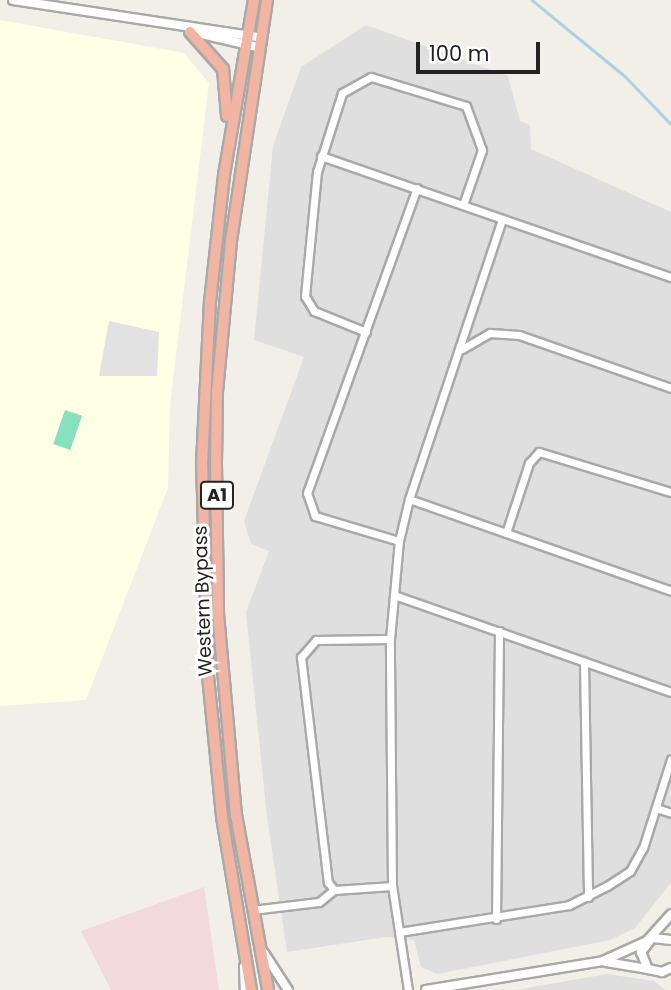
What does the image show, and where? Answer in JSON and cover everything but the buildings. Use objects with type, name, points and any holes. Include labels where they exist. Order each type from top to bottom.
[{"type":"highway","name":"Western Bypass","points":[[251,990],[222,816],[204,614],[204,395],[224,175],[245,40],[254,0]]},
{"type":"highway","name":"Western Bypass","points":[[267,0],[258,42],[225,304],[216,464],[222,670],[236,815],[268,990]]},
{"type":"highway","points":[[190,32],[217,57],[226,81],[224,175]]},
{"type":"street","points":[[13,0],[170,24],[245,40]]},
{"type":"street","points":[[170,24],[190,32],[258,42]]},
{"type":"street","points":[[366,332],[314,311],[304,296],[321,156],[342,93],[363,79],[466,106],[482,150],[463,205]]},
{"type":"street","points":[[321,156],[671,277]]},
{"type":"street","points":[[399,541],[315,516],[307,502],[417,188]]},
{"type":"street","points":[[408,990],[392,886],[390,639],[399,541],[409,499],[462,349],[468,314],[502,220]]},
{"type":"street","points":[[462,349],[490,333],[519,335],[671,388]]},
{"type":"street","points":[[506,533],[529,463],[539,452],[671,492]]},
{"type":"street","points":[[409,499],[671,591]]},
{"type":"street","points":[[394,595],[671,692]]},
{"type":"street","points":[[496,919],[499,631]]},
{"type":"street","points":[[334,890],[328,882],[301,657],[316,640],[390,639]]},
{"type":"street","points":[[584,663],[587,897]]},
{"type":"street","points":[[398,932],[496,919],[569,905],[629,871],[656,808],[671,759]]},
{"type":"street","points":[[656,808],[671,813]]},
{"type":"street","points":[[252,909],[319,902],[334,890],[392,886]]},
{"type":"street","points":[[652,971],[641,952],[647,941],[671,914]]},
{"type":"street","points":[[426,990],[468,986],[603,961],[658,936],[671,940]]},
{"type":"street","points":[[242,944],[244,990]]},
{"type":"street","points":[[259,944],[288,990]]},
{"type":"street","points":[[603,961],[652,971],[671,980]]},
{"type":"street","points":[[652,971],[671,968]]},
{"type":"shaded area","points":[[0,20],[184,53],[209,83],[170,404],[168,488],[86,700],[0,706]]},
{"type":"shaded area","points":[[366,25],[508,76],[520,121],[530,125],[531,149],[671,212],[671,883],[635,928],[610,940],[437,974],[421,967],[414,940],[386,937],[287,952],[267,817],[246,612],[269,551],[251,544],[244,521],[304,357],[254,340],[273,146],[301,67]]},
{"type":"shaded area","points":[[109,321],[159,332],[157,376],[99,376]]},
{"type":"shaded area","points":[[204,887],[219,990],[111,990],[81,931]]},
{"type":"shaded area","points":[[607,974],[654,981],[665,990],[515,990]]},
{"type":"green space","points":[[65,410],[82,416],[70,450],[53,444]]},
{"type":"waterway","points":[[532,0],[625,76],[671,124]]}]
